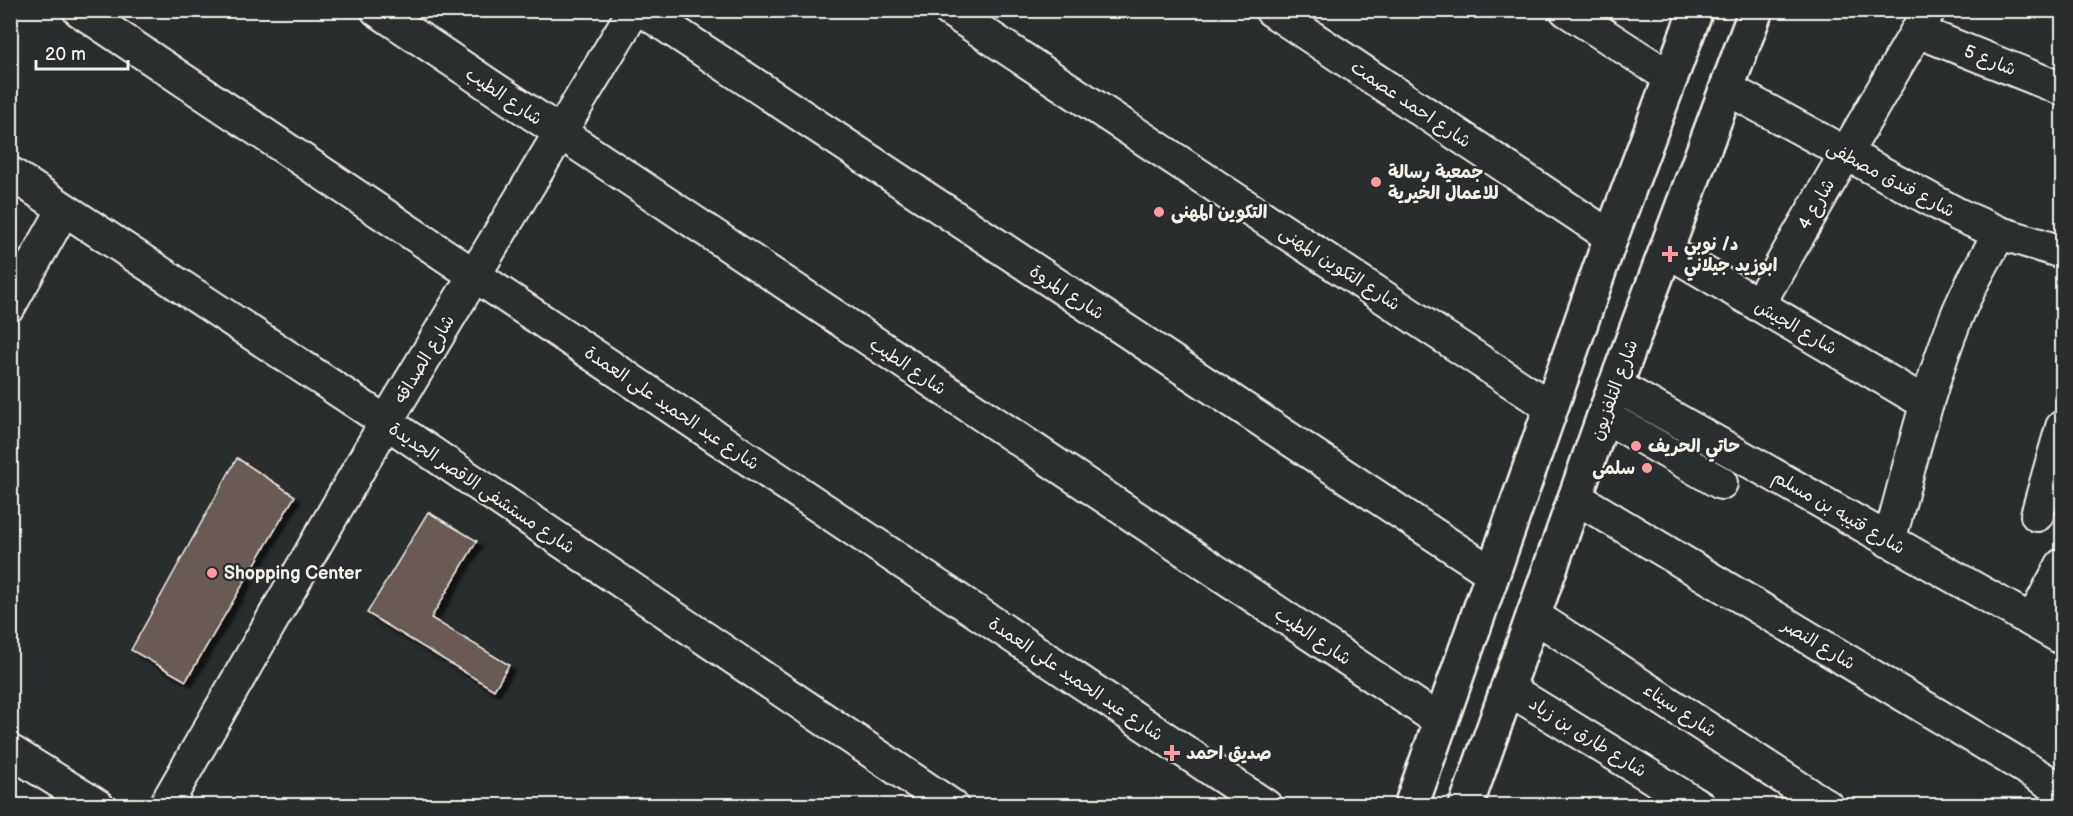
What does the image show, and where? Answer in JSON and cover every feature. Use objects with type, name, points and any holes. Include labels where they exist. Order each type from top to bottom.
[{"type":"main road","points":[[1411,806],[1550,407],[1696,10]]},
{"type":"main road","name":"شارع التلفزيون","points":[[1466,806],[1615,385],[1756,10]]},
{"type":"street","name":"شارع عبد الحميد على العمدة","points":[[79,10],[1266,806]]},
{"type":"street","name":"شارع الطيب","points":[[377,10],[1440,721]]},
{"type":"street","name":"شارع الصداقه","points":[[165,806],[386,422],[634,10]]},
{"type":"street","name":"شارع المروة","points":[[642,10],[1492,573]]},
{"type":"street","name":"شارع التكوين المهنى","points":[[949,10],[1550,407]]},
{"type":"street","name":"شارع احمد عصمت","points":[[1270,10],[1611,237]]},
{"type":"street","points":[[1566,10],[1671,78]]},
{"type":"street","name":"شارع 5","points":[[1923,21],[2062,89]]},
{"type":"street","name":"شارع 4","points":[[1758,305],[1923,21]]},
{"type":"street","name":"شارع فندق مصطفى","points":[[1726,88],[1959,215],[2000,233],[2062,252]]},
{"type":"street","name":"شارع مستشفى الاقصر الجديدة","points":[[10,173],[386,422],[952,806]]},
{"type":"street","points":[[10,305],[64,209]]},
{"type":"street","points":[[1889,541],[1940,359],[1977,274],[2000,233]]},
{"type":"street","name":"شارع الجيش","points":[[1666,249],[1927,404]]},
{"type":"street","name":"شارع قتيبه بن مسلم","points":[[1615,385],[2062,638]]},
{"type":"street","points":[[1604,416],[1720,483]]},
{"type":"street","points":[[2037,515],[2062,434]]},
{"type":"street","name":"شارع النصر","points":[[1575,498],[2062,790]]},
{"type":"street","points":[[2032,621],[2062,565]]},
{"type":"street","name":"شارع سيناء","points":[[1533,615],[1827,806]]},
{"type":"street","name":"شارع طارق بن زياد","points":[[1507,688],[1699,806]]},
{"type":"street","points":[[10,751],[99,806]]},
{"type":"building","name":"Shopping Center","points":[[237,458],[295,496],[186,681],[131,650]]},
{"type":"building","points":[[428,512],[477,541],[431,618],[509,665],[494,690],[367,613]]},
{"type":"place","name":"جمعية رسالة للاعمال الخيرية","points":[[1376,182]]},
{"type":"place","name":"التكوين المهنى","points":[[1159,212]]},
{"type":"place","name":"د/ نوبي ابوزيد جيلاني","points":[[1670,254]]},
{"type":"place","name":"حاتي الحريف","points":[[1636,446]]},
{"type":"place","name":"سلمى","points":[[1647,468]]},
{"type":"place","name":"Shopping Center","points":[[212,573]]},
{"type":"place","name":"صديق احمد","points":[[1172,753]]}]
